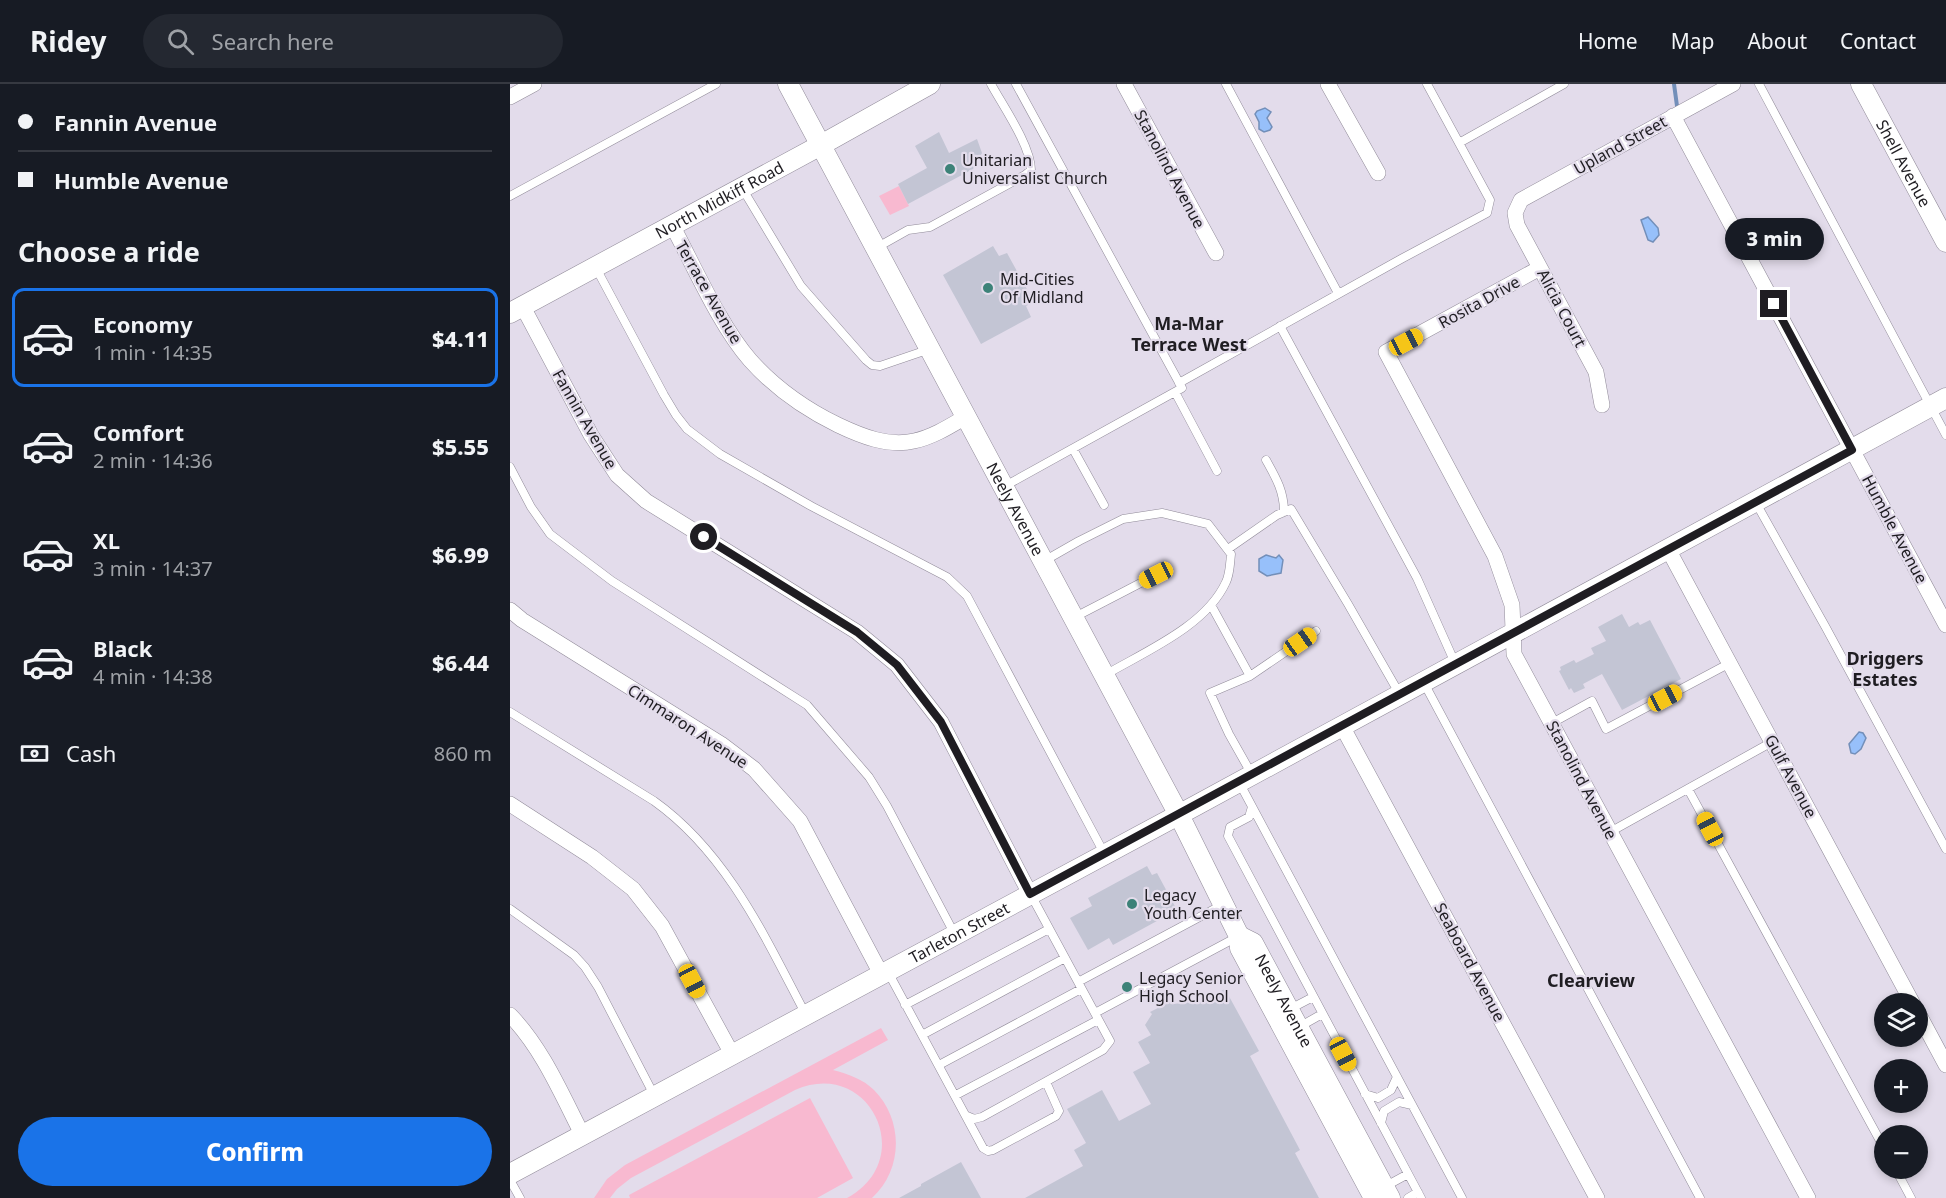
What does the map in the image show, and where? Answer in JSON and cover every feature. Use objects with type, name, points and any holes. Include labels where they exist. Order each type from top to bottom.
[{"type":"street","points":[[510,97],[534,84]]},
{"type":"street","name":"Neely Avenue","points":[[788,84],[1179,815],[1239,936],[1239,948],[1383,1194]]},
{"type":"street","name":"North Midkiff Road","points":[[516,310],[821,145],[910,89],[930,84]]},
{"type":"street","name":"Stanolind Avenue","points":[[1124,84],[1216,253]]},
{"type":"street","points":[[1328,84],[1378,173]]},
{"type":"street","name":"Upland Street","points":[[1515,213],[1521,200],[1733,84]]},
{"type":"street","name":"Shell Avenue","points":[[1861,84],[1946,242]]},
{"type":"street","name":"Humble Avenue","points":[[1674,116],[1946,625]]},
{"type":"street","name":"Alicia Court","points":[[1515,213],[1517,225],[1596,372],[1602,405]]},
{"type":"street","name":"Terrace Avenue","points":[[672,225],[723,320],[749,358],[774,384],[814,414],[852,432],[883,442],[911,442],[930,437],[967,416]]},
{"type":"street","name":"Rosita Drive","points":[[1386,352],[1540,268]]},
{"type":"street","name":"Fannin Avenue","points":[[516,310],[617,475],[646,501],[857,632],[897,665],[941,722],[1030,894]]},
{"type":"street","name":"Stanolind Avenue","points":[[1386,352],[1495,556],[1512,605],[1514,654],[1808,1198]]},
{"type":"street","name":"Tarleton Street","points":[[510,1174],[1246,779],[1939,402]]},
{"type":"street","name":"Gulf Avenue","points":[[1668,549],[1907,993]]},
{"type":"street","name":"Cimmaron Avenue","points":[[510,610],[522,620],[721,744],[754,769],[800,821],[884,972]]},
{"type":"street","name":"Seaboard Avenue","points":[[1342,726],[1597,1198]]},
{"type":"street","points":[[510,804],[592,856],[633,889],[662,926],[732,1054]]},
{"type":"street","name":"Neely Avenue","points":[[1239,936],[1253,943],[1294,1018],[1383,1194]]},
{"type":"street","points":[[510,1015],[521,1026],[550,1071],[582,1134]]},
{"type":"street","points":[[1928,1031],[1946,1065]]},
{"type":"lane","points":[[510,196],[717,84]]},
{"type":"lane","points":[[876,248],[908,230],[930,227],[1031,170],[1031,160],[1026,148],[992,84]]},
{"type":"lane","points":[[1005,486],[1182,388],[1016,84]]},
{"type":"lane","points":[[1226,84],[1338,293]]},
{"type":"lane","points":[[1179,383],[1338,293],[1487,213],[1490,200],[1427,84]]},
{"type":"lane","points":[[1459,143],[1564,84]]},
{"type":"lane","points":[[1759,84],[1939,402],[1946,435]]},
{"type":"lane","points":[[742,188],[801,286],[866,360],[872,365],[880,366],[931,349]]},
{"type":"lane","points":[[596,267],[676,415],[702,442],[751,473],[947,577],[967,596],[1105,854]]},
{"type":"lane","points":[[1280,326],[1412,567],[1456,664]]},
{"type":"lane","points":[[1175,392],[1217,471]]},
{"type":"lane","points":[[1073,449],[1104,505]]},
{"type":"lane","points":[[1266,460],[1281,488],[1284,512]]},
{"type":"lane","points":[[510,467],[543,526],[556,539],[612,581],[807,705],[869,777],[887,806],[955,934]]},
{"type":"lane","points":[[1755,502],[1847,665],[1946,849]]},
{"type":"lane","points":[[1227,549],[1291,509],[1400,695]]},
{"type":"lane","points":[[1044,561],[1079,540],[1123,519],[1162,513],[1208,524],[1231,554],[1227,579],[1211,605],[1194,623],[1104,676]]},
{"type":"lane","points":[[1074,618],[1156,575]]},
{"type":"lane","points":[[1211,605],[1250,676]]},
{"type":"lane","points":[[1316,631],[1250,676],[1210,693],[1246,779],[1252,807],[1462,1198]]},
{"type":"lane","points":[[1552,723],[1592,701],[1606,729],[1730,663]]},
{"type":"lane","points":[[1423,682],[1700,1198]]},
{"type":"lane","points":[[510,712],[654,801],[674,815],[689,830],[743,898],[806,1014]]},
{"type":"lane","points":[[1610,832],[1772,742]]},
{"type":"lane","points":[[1688,789],[1874,1130]]},
{"type":"lane","points":[[1252,807],[1249,817],[1230,827],[1228,836],[1420,1195],[1408,1198]]},
{"type":"lane","points":[[967,1116],[974,1119],[982,1118],[1103,1050],[1110,1041],[1030,894]]},
{"type":"lane","points":[[939,1065],[1223,904]]},
{"type":"lane","points":[[510,909],[574,955],[585,967],[598,987],[654,1095]]},
{"type":"lane","points":[[905,1005],[1049,929]]},
{"type":"lane","points":[[956,1095],[1239,936]]},
{"type":"lane","points":[[922,1035],[1065,958]]},
{"type":"lane","points":[[884,972],[905,1005],[984,1148],[993,1150],[1056,1116],[1059,1111],[1058,1105],[1046,1082]]},
{"type":"lane","points":[[1294,1018],[1313,997]]},
{"type":"lane","points":[[1294,1018],[1322,1014]]},
{"type":"lane","points":[[1365,1094],[1378,1098],[1391,1090],[1397,1077]]},
{"type":"lane","points":[[1381,1123],[1384,1110],[1399,1102],[1412,1105]]},
{"type":"lane","points":[[1383,1194],[1408,1174]]},
{"type":"lane","points":[[1901,1179],[1911,1198]]},
{"type":"lane","points":[[510,1180],[520,1198]]},
{"type":"shaded area","points":[[899,186],[909,206],[890,215],[879,196]]},
{"type":"shaded area","points":[[881,1028],[888,1040],[833,1070],[855,1077],[870,1086],[884,1102],[891,1116],[895,1130],[894,1159],[890,1174],[872,1198],[847,1198],[868,1181],[880,1160],[882,1138],[876,1117],[863,1099],[844,1087],[821,1084],[795,1090],[631,1178],[610,1198],[594,1198],[607,1179],[625,1165]]},
{"type":"shaded area","points":[[810,1098],[853,1178],[817,1198],[630,1198],[629,1195]]},
{"type":"water","points":[[1265,108],[1271,112],[1267,118],[1272,127],[1264,132],[1259,129],[1259,122],[1255,114]]},
{"type":"water","points":[[1648,217],[1658,228],[1659,235],[1653,242],[1648,240],[1641,220]]},
{"type":"water","points":[[1266,555],[1276,558],[1279,555],[1283,560],[1281,573],[1267,576],[1259,571],[1259,559]]},
{"type":"water","points":[[1859,732],[1863,733],[1866,738],[1861,749],[1855,754],[1851,753],[1849,744]]},
{"type":"building","name":"Unitarian Universalist Church","points":[[939,132],[949,153],[977,139],[982,153],[973,169],[908,204],[898,184],[927,168],[915,146]]},
{"type":"building","name":"Mid-Cities Of Midland","points":[[993,246],[999,256],[1007,253],[1034,302],[1026,306],[1031,317],[981,344],[943,275]]},
{"type":"building","points":[[1622,614],[1629,627],[1638,622],[1640,625],[1650,620],[1681,679],[1622,710],[1602,674],[1583,684],[1585,688],[1574,693],[1571,688],[1569,690],[1559,671],[1560,667],[1574,660],[1576,663],[1594,654],[1591,648],[1606,641],[1598,627]]},
{"type":"building","name":"Legacy Youth Center","points":[[1147,866],[1152,875],[1157,873],[1177,910],[1113,945],[1109,938],[1088,950],[1070,918],[1092,906],[1088,898]]},
{"type":"building","points":[[1225,989],[1259,1051],[1250,1056],[1300,1150],[1295,1153],[1319,1198],[1025,1198],[1083,1166],[1074,1150],[1086,1143],[1067,1109],[1102,1090],[1119,1121],[1151,1104],[1133,1072],[1150,1063],[1138,1042],[1151,1035],[1145,1025],[1152,1014],[1150,1012],[1170,1002],[1173,1004],[1191,1002],[1198,998],[1200,1002]]},
{"type":"building","points":[[961,1162],[981,1198],[899,1198],[921,1184]]},
{"type":"waterway","points":[[1674,84],[1677,106]]},
{"type":"place","name":"Unitarian Universalist Church","points":[[950,169]]},
{"type":"place","name":"Mid-Cities Of Midland","points":[[988,288]]},
{"type":"place","name":"Legacy Youth Center","points":[[1132,904]]},
{"type":"place","name":"Legacy Senior High School","points":[[1127,987]]},
{"type":"district","name":"Ma-Mar Terrace West","points":[[1189,333]]},
{"type":"district","name":"Driggers Estates","points":[[1885,668]]},
{"type":"district","name":"Clearview","points":[[1591,980]]},
{"type":"route","points":[[704,537],[857,632],[897,665],[941,722],[1030,894],[1852,450],[1774,304]]}]
